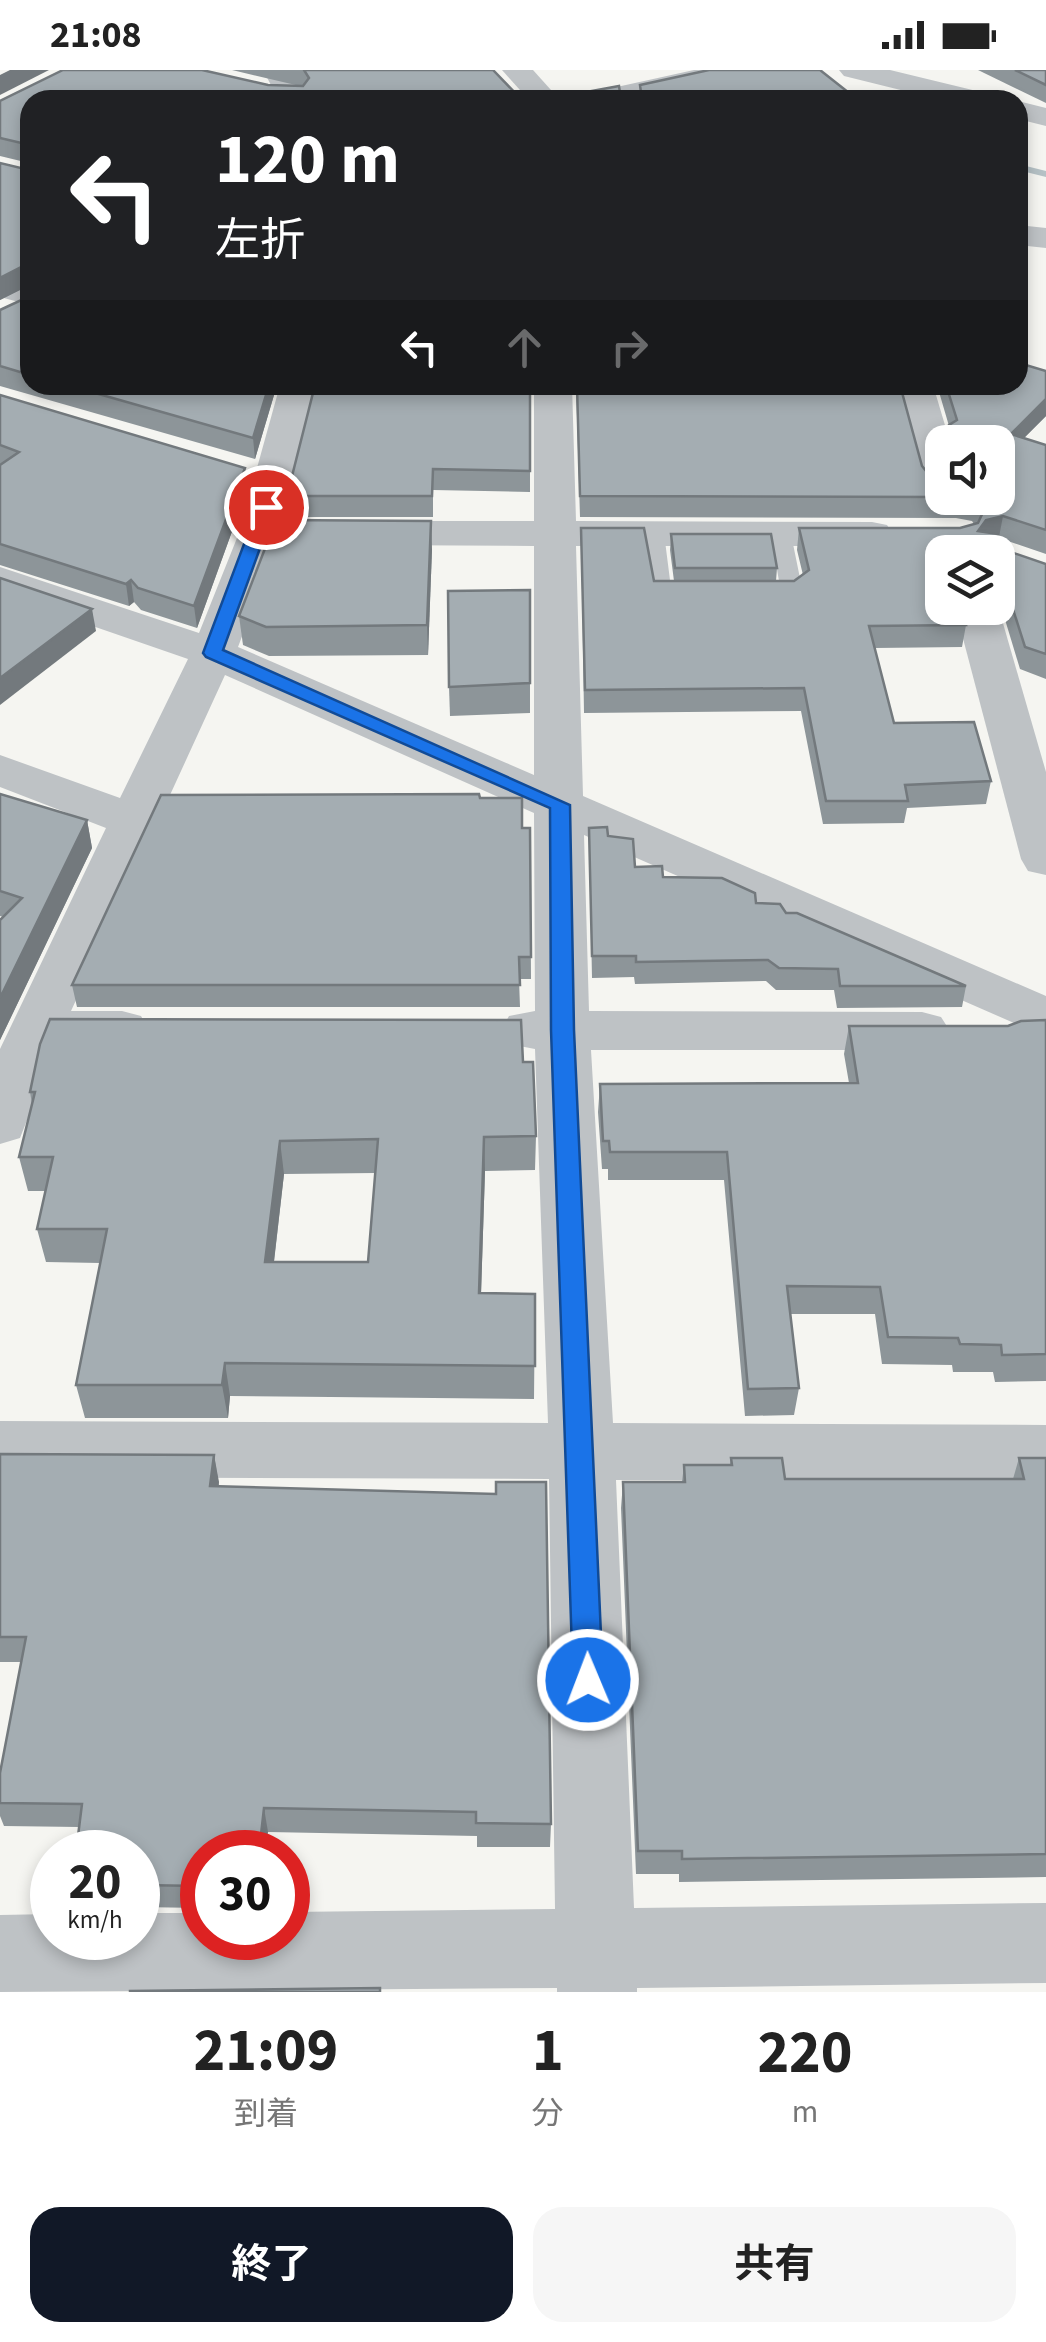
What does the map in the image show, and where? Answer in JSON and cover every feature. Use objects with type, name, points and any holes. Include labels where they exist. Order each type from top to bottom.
[{"type":"street","points":[[517,70],[536,90]]},
{"type":"street","points":[[642,90],[734,70]]},
{"type":"street","points":[[854,70],[937,90]]},
{"type":"street","points":[[292,533],[255,476],[294,395]]},
{"type":"street","points":[[553,395],[562,1030],[582,1452],[596,1970]]},
{"type":"street","points":[[916,395],[925,439]]},
{"type":"street","points":[[292,533],[780,534],[925,510]]},
{"type":"street","points":[[0,1123],[35,1030],[213,653],[292,533]]},
{"type":"street","points":[[0,580],[213,653],[1040,1015]]},
{"type":"street","points":[[982,625],[1046,860]]},
{"type":"street","points":[[0,770],[134,821]]},
{"type":"street","points":[[484,1030],[1001,1031],[1040,1015]]},
{"type":"street","points":[[35,1030],[172,1030]]},
{"type":"street","points":[[0,1449],[1046,1453]]},
{"type":"street","points":[[0,1954],[596,1970],[1046,1943]]},
{"type":"lane","points":[[654,533],[662,594],[699,594]]},
{"type":"lane","points":[[755,593],[792,593],[780,534]]},
{"type":"building","points":[[63,70],[202,70],[268,85],[303,86],[309,78],[304,70],[493,70],[512,90],[22,90]]},
{"type":"building","points":[[709,70],[820,70],[845,90],[641,90],[640,85]]},
{"type":"building","points":[[1015,70],[1046,70],[1046,85]]},
{"type":"building","points":[[20,91],[20,143],[0,138],[0,101]]},
{"type":"building","points":[[0,163],[20,168],[20,268],[0,278]]},
{"type":"building","points":[[20,301],[20,372],[0,366],[0,310]]},
{"type":"building","points":[[1028,366],[1046,371],[1046,399],[1015,430],[1015,425],[949,425],[957,420],[949,395],[1028,395]]},
{"type":"building","points":[[0,395],[245,468],[194,606],[138,588],[131,580],[126,584],[0,544],[0,465],[19,452],[0,445]]},
{"type":"building","points":[[102,395],[266,395],[253,438]]},
{"type":"building","points":[[312,395],[530,395],[530,471],[433,469],[432,496],[287,496]]},
{"type":"building","points":[[577,395],[903,395],[925,470],[925,497],[580,496]]},
{"type":"building","points":[[1015,435],[1046,445],[1046,530],[1003,516],[986,520],[978,531],[998,535],[925,535],[925,625],[966,625],[869,626],[894,723],[974,722],[991,781],[905,785],[908,801],[826,801],[804,688],[585,690],[581,528],[644,528],[654,581],[794,581],[809,570],[799,528],[960,528],[978,523],[982,515],[1015,515]]},
{"type":"building","points":[[276,520],[431,521],[427,625],[266,627],[239,616]]},
{"type":"building","points":[[671,534],[771,534],[777,568],[675,568]]},
{"type":"building","points":[[1015,553],[1046,564],[1046,654],[1025,647],[1015,616]]},
{"type":"building","points":[[0,578],[92,609],[0,678]]},
{"type":"building","points":[[530,590],[530,683],[449,687],[448,591]]},
{"type":"building","points":[[0,794],[87,820],[0,998],[0,920],[22,898],[0,891]]},
{"type":"building","points":[[479,794],[480,798],[522,798],[522,828],[530,828],[531,957],[519,957],[520,985],[72,985],[161,795]]},
{"type":"building","points":[[607,827],[608,836],[633,839],[635,867],[662,866],[663,877],[722,878],[755,893],[756,903],[780,904],[786,913],[797,913],[966,986],[840,986],[838,969],[779,968],[768,960],[636,962],[636,956],[592,956],[589,828]]},
{"type":"building","points":[[50,1019],[521,1020],[523,1062],[533,1062],[536,1136],[484,1137],[479,1293],[535,1294],[535,1366],[225,1363],[222,1385],[76,1385],[107,1229],[37,1229],[53,1157],[19,1157],[35,1092],[30,1092],[40,1044]],"holes":[[[378,1139],[368,1262],[265,1262],[280,1141]]]},
{"type":"building","points":[[1046,1020],[1046,1354],[1002,1355],[1001,1345],[960,1344],[958,1338],[888,1337],[880,1287],[787,1286],[799,1388],[748,1389],[727,1152],[610,1152],[609,1141],[603,1141],[600,1084],[858,1083],[849,1026],[1008,1026]]},
{"type":"building","points":[[0,1454],[214,1455],[210,1486],[496,1494],[496,1482],[546,1482],[551,1824],[476,1823],[476,1812],[264,1808],[262,1830],[180,1830],[180,1886],[160,1885],[160,1830],[79,1830],[82,1804],[0,1803],[0,1773],[26,1637],[0,1637]]},
{"type":"building","points":[[731,1458],[782,1458],[785,1479],[1024,1479],[1019,1458],[1046,1458],[1046,1854],[682,1859],[682,1851],[638,1851],[623,1482],[685,1482],[684,1465],[732,1465]]},
{"type":"building","points":[[380,1988],[380,1992],[130,1992],[130,1991]]},
{"type":"waterway","points":[[1028,170],[1046,174]]},
{"type":"route","points":[[266,507],[260,533],[213,653],[560,805],[562,1030],[582,1452],[588,1680]]}]
